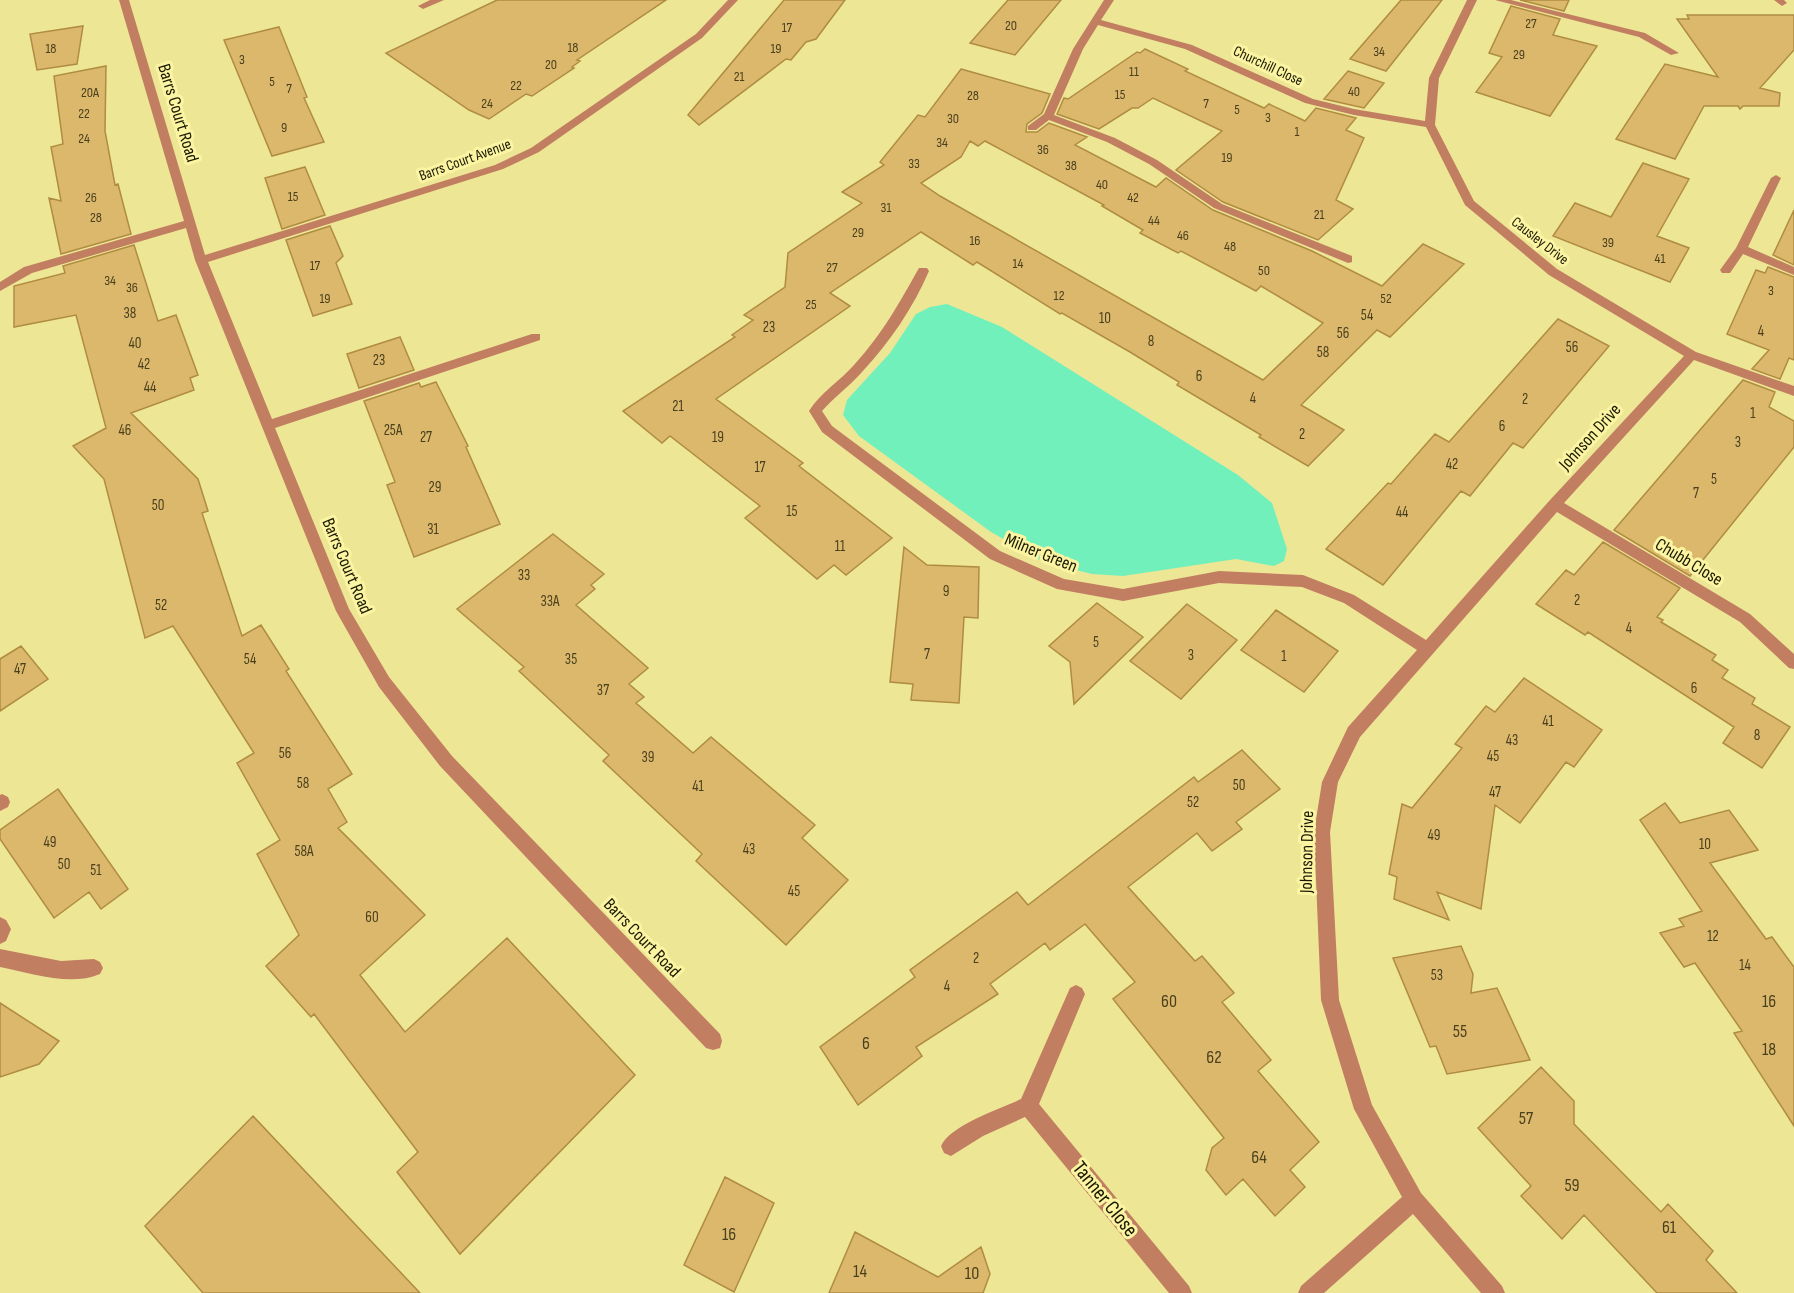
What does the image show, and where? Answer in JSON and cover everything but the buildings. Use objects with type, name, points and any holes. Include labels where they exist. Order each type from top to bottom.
[{"type":"street","name":"Barrs Court Road","points":[[124,0],[201,260],[343,611],[384,682],[446,761],[713,1041]]},
{"type":"street","points":[[423,6],[439,0]]},
{"type":"street","name":"Barrs Court Avenue","points":[[201,260],[447,184],[508,163],[535,150],[699,36],[733,0]]},
{"type":"street","points":[[1032,128],[1048,116],[1078,49],[1109,0]]},
{"type":"street","points":[[1430,125],[1434,78],[1472,0]]},
{"type":"street","points":[[1500,0],[1642,35],[1674,53]]},
{"type":"street","name":"Churchill Close","points":[[1096,22],[1177,42],[1218,59],[1279,90],[1311,101],[1355,112],[1430,125]]},
{"type":"street","points":[[1048,116],[1111,140],[1153,162],[1218,206],[1348,259]]},
{"type":"street","name":"Causley Drive","points":[[1430,125],[1469,203],[1552,272],[1692,355],[1794,391]]},
{"type":"street","points":[[1726,270],[1741,249],[1776,178]]},
{"type":"street","points":[[0,287],[28,270],[190,223]]},
{"type":"street","points":[[1741,249],[1794,271]]},
{"type":"street","name":"Milner Green","points":[[923,271],[916,289],[890,328],[857,370],[830,393],[815,411],[827,429],[995,555],[1062,585],[1123,595],[1219,577],[1303,581],[1349,599],[1427,649]]},
{"type":"street","points":[[268,425],[536,337]]},
{"type":"street","name":"Johnson Drive","points":[[1496,1293],[1414,1200],[1364,1109],[1330,1000],[1322,832],[1330,782],[1354,732],[1555,504],[1692,355]]},
{"type":"street","name":"Chubb Close","points":[[1555,504],[1745,618],[1794,663]]},
{"type":"street","points":[[0,926],[2,929],[0,935]]},
{"type":"street","points":[[0,958],[61,970],[94,968]]},
{"type":"street","points":[[951,1146],[976,1129],[1028,1106],[1076,994]]},
{"type":"street","name":"Tanner Close","points":[[1028,1106],[1182,1293]]},
{"type":"street","points":[[1308,1293],[1414,1200]]},
{"type":"green space","points":[[947,304],[1002,327],[1238,475],[1272,503],[1287,549],[1284,561],[1274,566],[1236,559],[1123,576],[1092,574],[1044,562],[991,532],[859,436],[843,415],[847,400],[890,353],[916,314],[930,307]]}]
